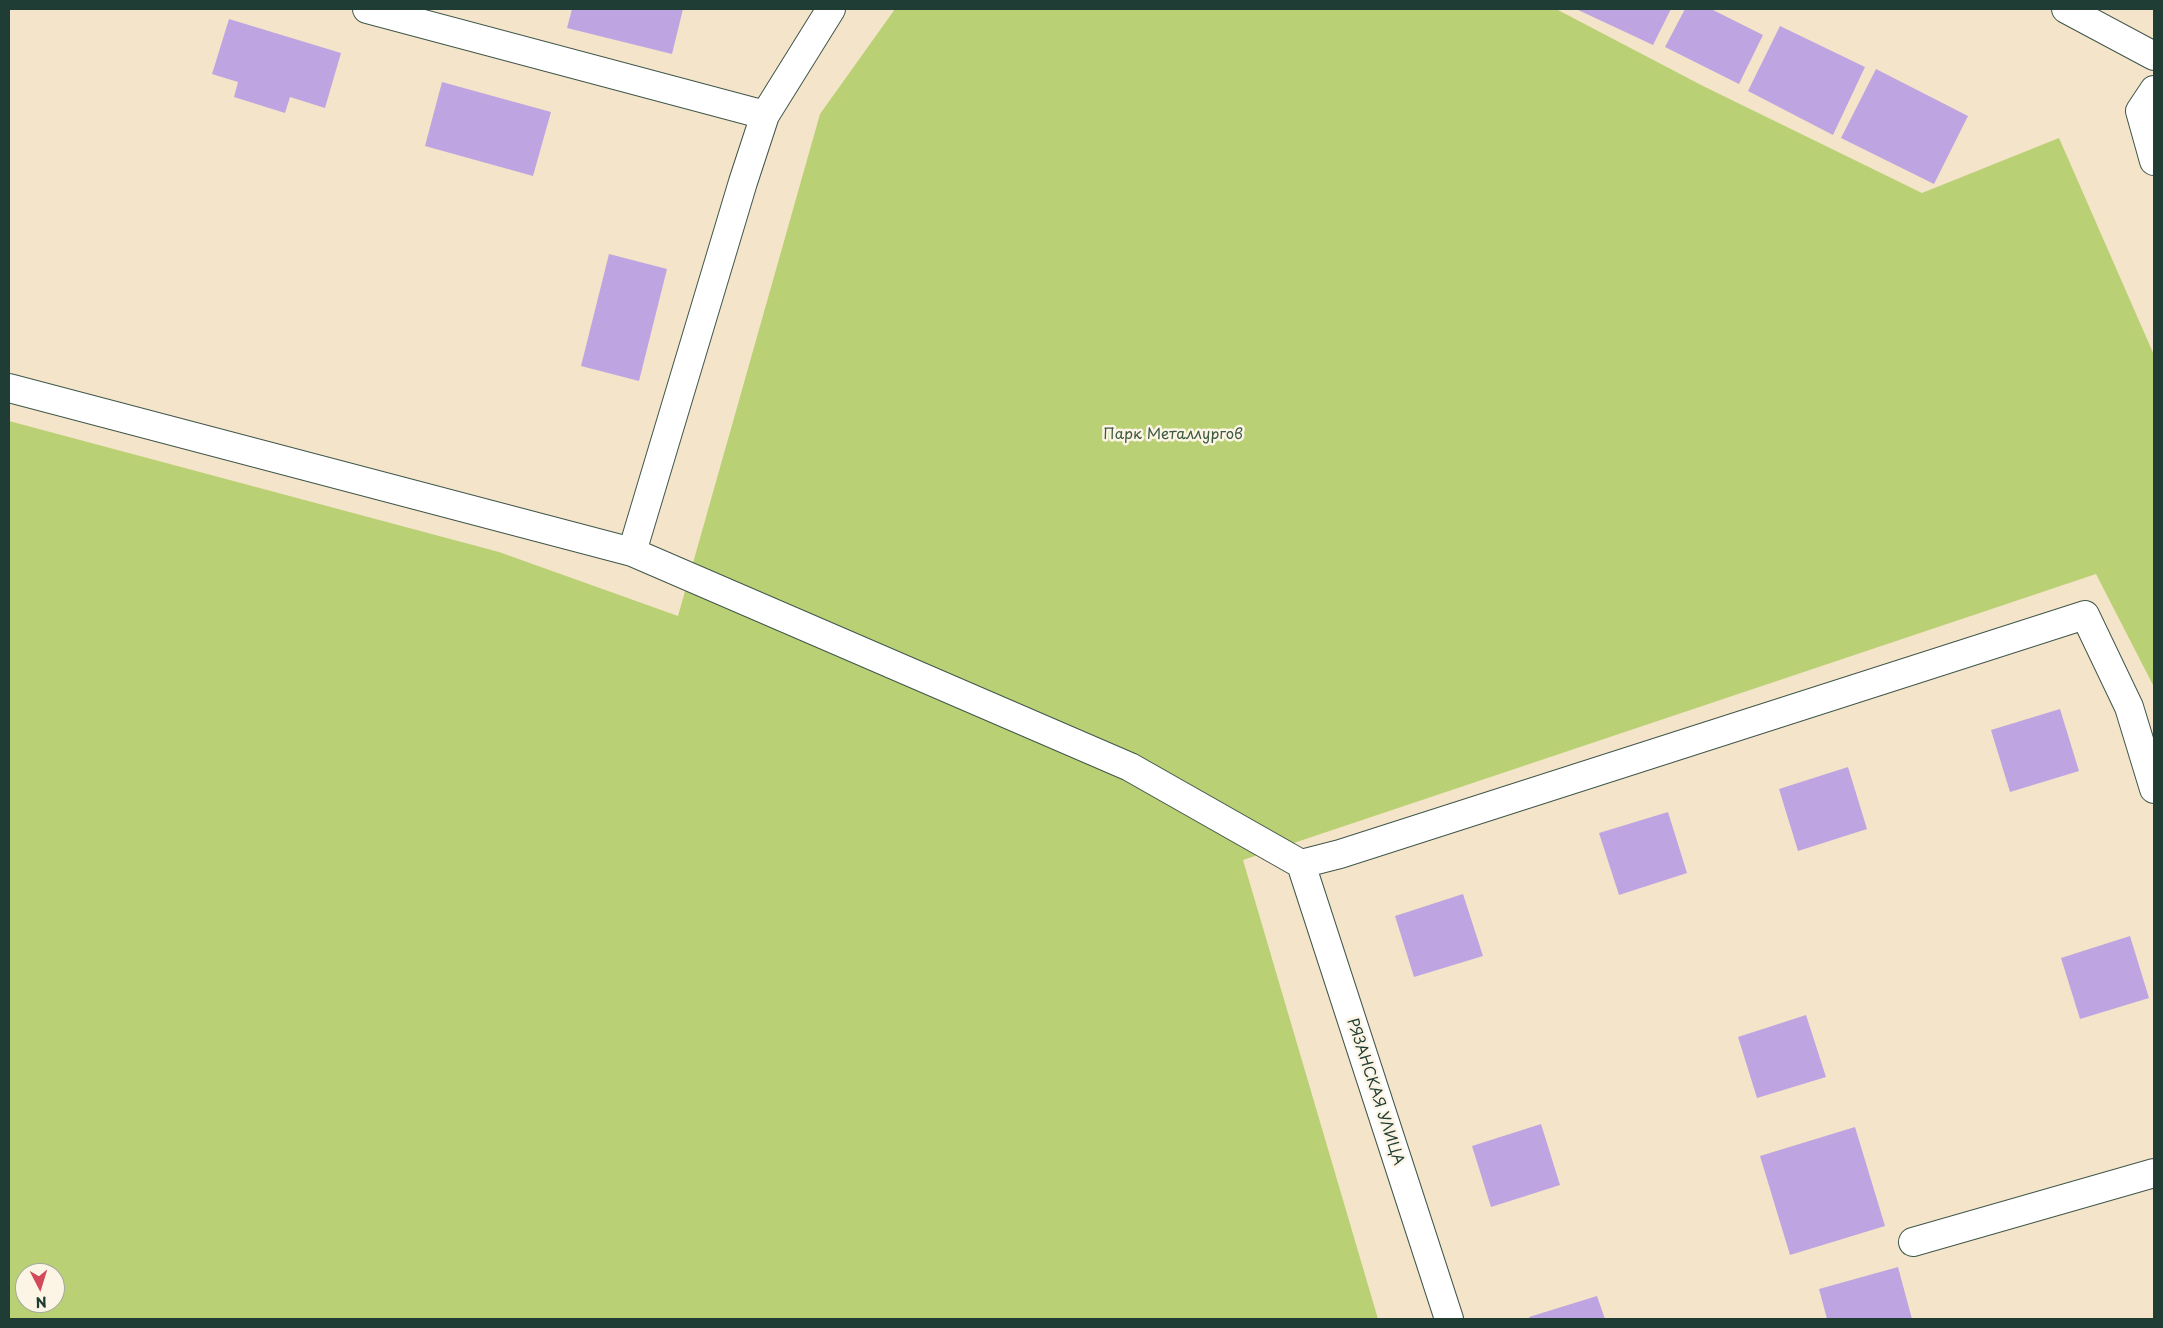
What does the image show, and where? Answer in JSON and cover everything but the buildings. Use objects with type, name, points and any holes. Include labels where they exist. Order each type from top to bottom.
[{"type":"street","points":[[367,9],[765,115]]},
{"type":"street","points":[[632,552],[742,182],[765,115],[832,9]]},
{"type":"street","points":[[2066,9],[2154,56]]},
{"type":"street","points":[[2154,90],[2140,111],[2154,160]]},
{"type":"street","points":[[9,388],[632,552],[1130,767],[1301,864],[1340,854],[2085,615],[2129,707],[2154,789]]},
{"type":"street","name":"РЯЗАНСКАЯ УЛИЦА","points":[[1301,864],[1449,1319]]},
{"type":"street","points":[[1913,1242],[2154,1173]]},
{"type":"green space","name":"Парк Металлургов","points":[[895,9],[1556,9],[1703,86],[1922,193],[2059,138],[2154,355],[2154,687],[2096,574],[1243,860],[1378,1319],[9,1319],[9,421],[499,552],[678,616],[820,114]]}]
